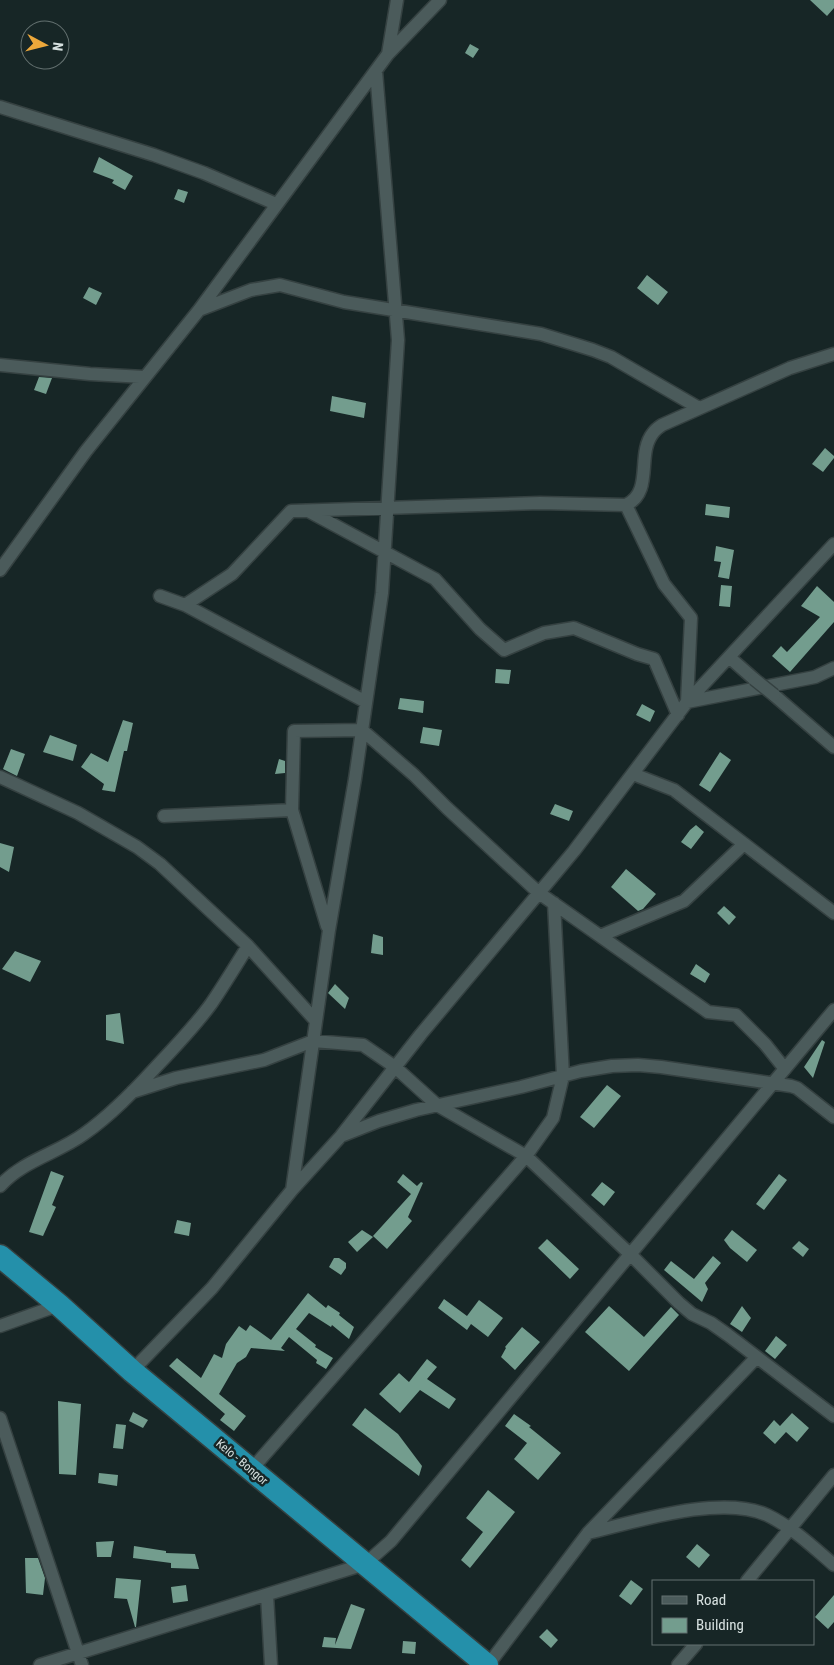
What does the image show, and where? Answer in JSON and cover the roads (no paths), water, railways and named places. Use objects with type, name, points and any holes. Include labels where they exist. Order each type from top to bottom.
[{"type":"highway","name":"Kelo - Bongor","points":[[0,1256],[132,1371],[488,1665]]},
{"type":"street","points":[[388,54],[397,0]]},
{"type":"street","points":[[0,570],[86,451],[198,310],[388,54],[440,0]]},
{"type":"street","points":[[292,1190],[329,930],[355,779],[382,593],[398,340],[376,71]]},
{"type":"street","points":[[0,107],[154,155],[204,173],[276,204]]},
{"type":"street","points":[[198,310],[251,290],[280,285],[344,302],[396,312],[541,334],[561,339],[610,358],[699,408]]},
{"type":"street","points":[[185,605],[232,574],[291,511],[540,503],[626,505],[635,501],[641,492],[646,447],[652,433],[662,425],[790,368],[834,354]]},
{"type":"street","points":[[0,365],[144,377]]},
{"type":"street","points":[[626,505],[664,584],[691,618],[687,702]]},
{"type":"street","points":[[308,510],[435,580],[480,629],[504,650],[544,633],[574,628],[654,659],[678,715]]},
{"type":"street","points":[[132,1371],[212,1288],[292,1190],[341,1136],[395,1067],[574,851],[687,702],[834,544]]},
{"type":"street","points":[[160,596],[185,605],[366,702]]},
{"type":"street","points":[[729,657],[834,747]]},
{"type":"street","points":[[687,702],[815,677],[834,668]]},
{"type":"street","points":[[329,930],[292,810],[294,731],[362,730],[414,775],[539,893],[708,1012],[736,1015],[765,1044],[785,1069]]},
{"type":"street","points":[[633,774],[650,779],[674,790],[834,913]]},
{"type":"street","points":[[0,777],[78,813],[137,847],[160,864],[248,946],[316,1021]]},
{"type":"street","points":[[164,816],[292,810]]},
{"type":"street","points":[[600,936],[684,901],[744,844]]},
{"type":"street","points":[[252,1470],[526,1156],[553,1118],[563,1076],[554,903]]},
{"type":"street","points":[[0,1186],[5,1180],[26,1166],[54,1153],[83,1135],[110,1114],[180,1042],[210,1005],[248,946]]},
{"type":"street","points":[[40,1665],[80,1659],[267,1594],[365,1564],[391,1541],[834,1010]]},
{"type":"street","points":[[132,1092],[176,1078],[264,1060],[313,1041],[363,1046],[395,1067],[437,1105],[526,1156],[692,1314],[711,1323],[834,1416]]},
{"type":"street","points":[[341,1136],[379,1121],[437,1105],[521,1088],[563,1076],[612,1066],[638,1065],[661,1067],[797,1088],[834,1117]]},
{"type":"street","points":[[0,1326],[58,1305]]},
{"type":"street","points":[[488,1665],[588,1533],[756,1358]]},
{"type":"street","points":[[0,1418],[80,1659]]},
{"type":"street","points":[[748,1580],[834,1475]]},
{"type":"street","points":[[588,1533],[706,1508],[740,1508],[765,1514],[790,1528],[834,1565]]},
{"type":"street","points":[[267,1594],[271,1665]]},
{"type":"street","points":[[678,1665],[695,1645]]}]
